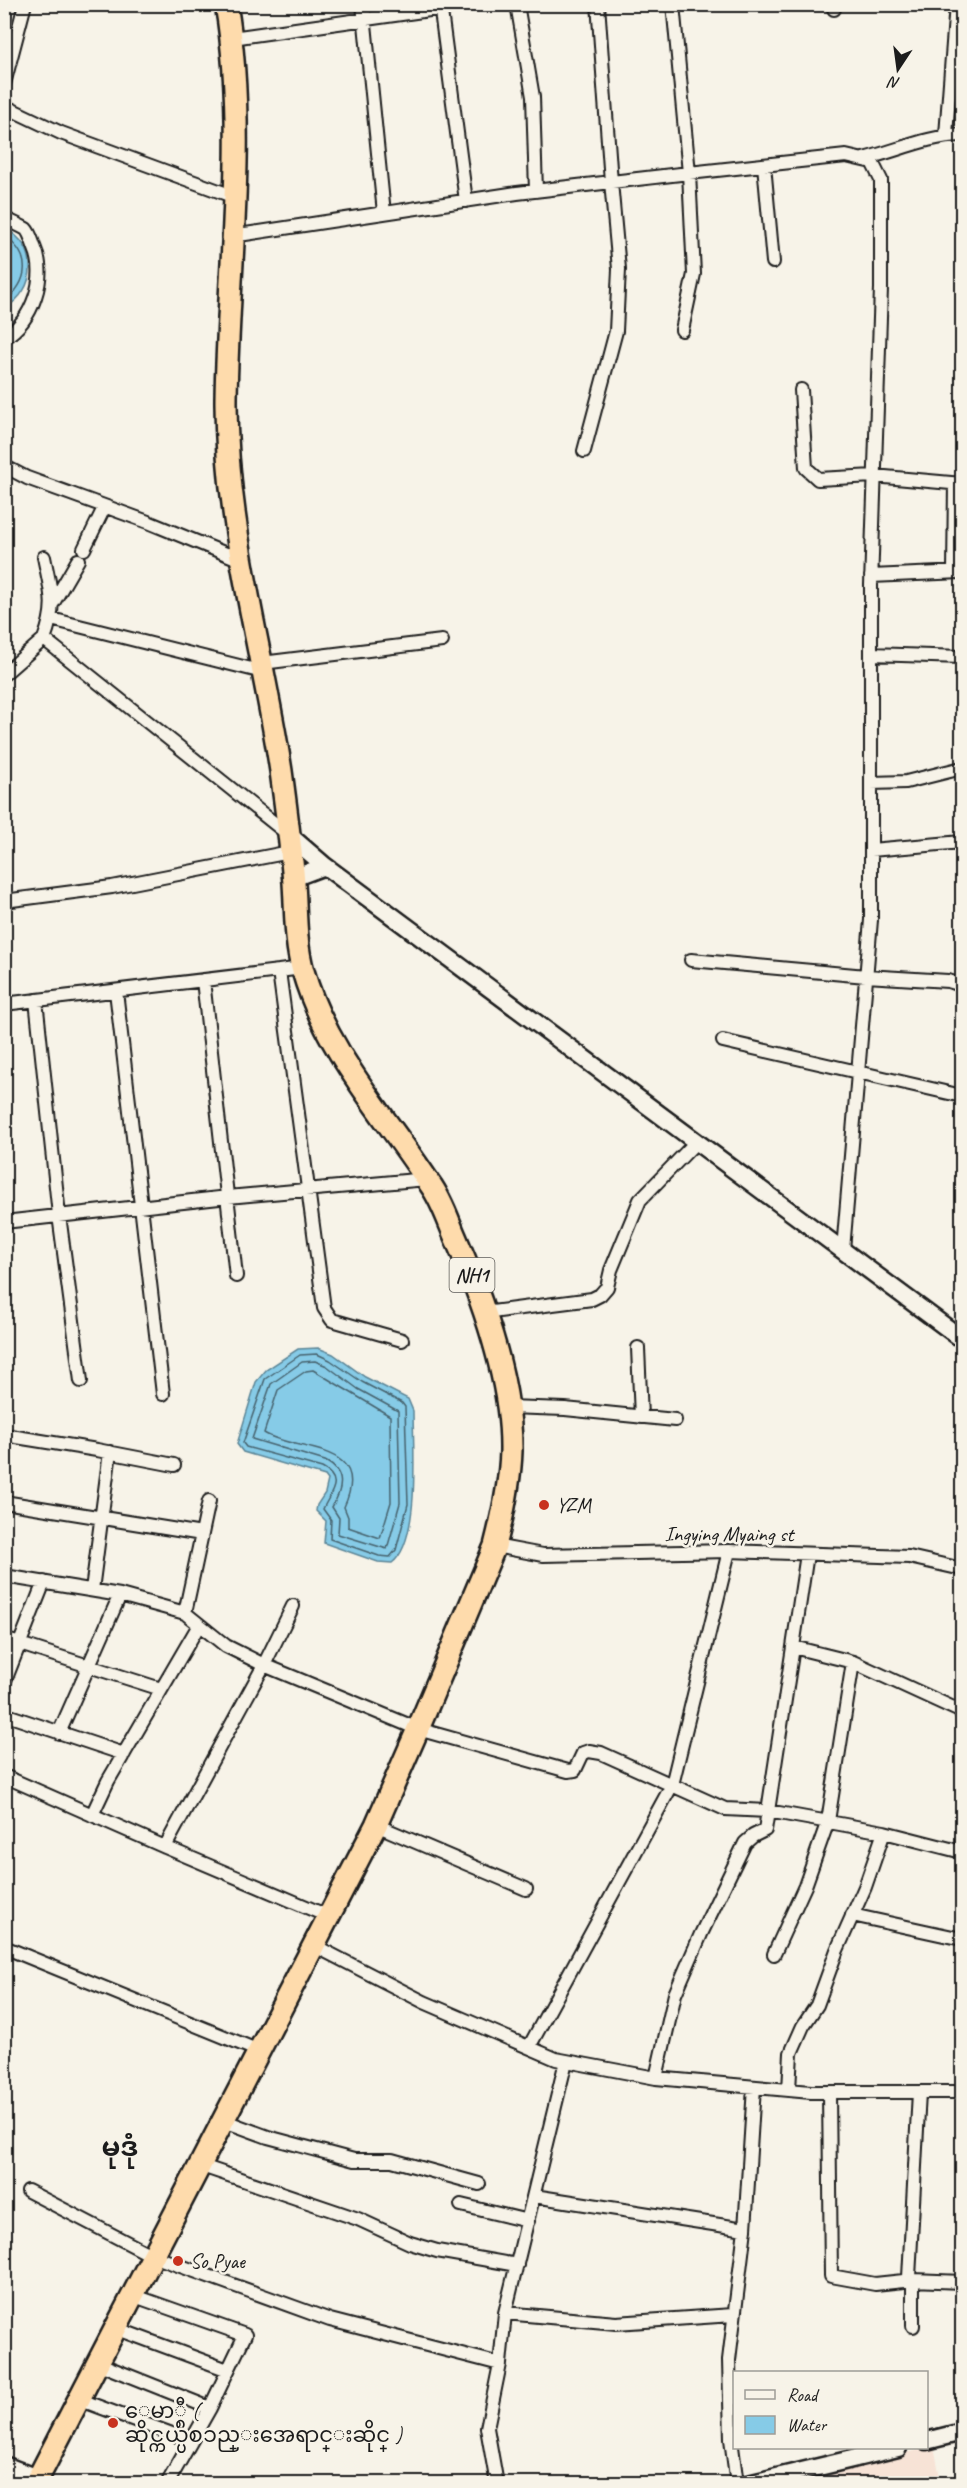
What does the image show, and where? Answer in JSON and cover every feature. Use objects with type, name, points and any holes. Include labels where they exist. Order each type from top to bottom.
[{"type":"highway","name":"NH1","points":[[36,2481],[376,1825],[495,1546],[508,1479],[511,1450],[508,1407],[475,1282],[437,1195],[368,1096],[330,1036],[318,1014],[302,969],[280,770],[241,560],[227,450],[226,396],[235,197],[232,38],[226,4]]},
{"type":"main road","points":[[289,844],[325,866],[963,1339]]},
{"type":"main road","points":[[293,878],[325,866]]},
{"type":"main road","points":[[928,2440],[963,2432]]},
{"type":"main road","points":[[748,2484],[894,2449]]},
{"type":"main road","points":[[4,2465],[36,2481]]},
{"type":"street","points":[[4,84],[25,4]]},
{"type":"street","points":[[363,4],[384,213]]},
{"type":"street","points":[[232,38],[472,4]]},
{"type":"street","points":[[517,4],[533,97],[536,191]]},
{"type":"street","points":[[584,451],[616,331],[619,269],[610,182],[598,4]]},
{"type":"street","points":[[673,4],[689,173],[694,274],[682,330]]},
{"type":"street","points":[[946,135],[956,4]]},
{"type":"street","points":[[441,7],[466,201]]},
{"type":"street","points":[[4,106],[61,134],[235,197]]},
{"type":"street","points":[[859,159],[946,135],[963,135]]},
{"type":"street","points":[[232,236],[610,182],[846,156],[872,162],[882,180],[871,576],[871,920],[843,1250]]},
{"type":"street","points":[[764,165],[774,262]]},
{"type":"street","points":[[4,218],[27,230],[39,257],[39,280],[31,309],[13,333],[4,338]]},
{"type":"street","points":[[801,390],[806,468],[819,479],[874,477],[959,483],[958,572],[871,576]]},
{"type":"street","points":[[5,466],[27,478],[168,530],[241,560]]},
{"type":"street","points":[[53,603],[81,555],[104,508]]},
{"type":"street","points":[[4,674],[44,639],[51,619],[53,603],[44,557]]},
{"type":"street","points":[[51,619],[262,668],[442,641]]},
{"type":"street","points":[[44,639],[289,844]]},
{"type":"street","points":[[871,654],[963,657]]},
{"type":"street","points":[[871,783],[906,782],[963,768]]},
{"type":"street","points":[[871,850],[963,842]]},
{"type":"street","points":[[4,901],[112,887],[289,844]]},
{"type":"street","points":[[691,960],[948,981],[963,985]]},
{"type":"street","points":[[4,1004],[302,969]]},
{"type":"street","points":[[279,971],[324,1308],[328,1316],[339,1323],[402,1340]]},
{"type":"street","points":[[203,980],[236,1276]]},
{"type":"street","points":[[116,991],[163,1394]]},
{"type":"street","points":[[36,1000],[59,1215],[81,1381]]},
{"type":"street","points":[[723,1041],[963,1096]]},
{"type":"street","points":[[484,1313],[592,1299],[600,1295],[607,1287],[611,1270],[640,1200],[697,1141]]},
{"type":"street","points":[[4,1222],[228,1197],[427,1179]]},
{"type":"street","points":[[638,1348],[641,1417]]},
{"type":"street","points":[[508,1407],[565,1409],[675,1420]]},
{"type":"street","points":[[4,1435],[174,1465]]},
{"type":"street","points":[[92,1590],[110,1452]]},
{"type":"street","points":[[185,1613],[209,1501]]},
{"type":"street","points":[[4,1502],[202,1534]]},
{"type":"street","name":"Ingying Myaing st","points":[[495,1546],[543,1555],[729,1551],[909,1557],[963,1569]]},
{"type":"street","points":[[529,2047],[672,1785],[729,1551]]},
{"type":"street","points":[[656,2078],[673,2003],[687,1963],[745,1843],[765,1830],[807,1554]]},
{"type":"street","points":[[4,1576],[120,1595],[185,1613],[226,1646],[264,1665],[418,1729],[568,1770],[575,1770],[583,1753],[590,1751],[601,1753],[725,1809],[768,1811],[828,1821],[884,1832],[963,1852]]},
{"type":"street","points":[[4,1683],[44,1582]]},
{"type":"street","points":[[60,1733],[120,1595]]},
{"type":"street","points":[[165,1847],[264,1665],[293,1606]]},
{"type":"street","points":[[92,1815],[124,1754],[199,1624]]},
{"type":"street","points":[[4,1639],[161,1689]]},
{"type":"street","points":[[793,1647],[853,1662],[963,1712]]},
{"type":"street","points":[[774,1954],[805,1886],[828,1821],[853,1662]]},
{"type":"street","points":[[4,1714],[124,1754]]},
{"type":"street","points":[[4,1776],[330,1917]]},
{"type":"street","points":[[376,1825],[526,1889]]},
{"type":"street","points":[[789,2090],[791,2053],[802,2026],[817,2005],[884,1832]]},
{"type":"street","points":[[852,1915],[963,1939]]},
{"type":"street","points":[[315,1946],[424,2002],[566,2061],[656,2078],[789,2090],[963,2092]]},
{"type":"street","points":[[4,1947],[259,2050]]},
{"type":"street","points":[[497,2484],[487,2428],[500,2364],[505,2313],[566,2061]]},
{"type":"street","points":[[737,2484],[731,2439],[729,2383],[733,2315],[745,2229],[754,2087]]},
{"type":"street","points":[[829,2092],[831,2276],[875,2284],[913,2280],[963,2282]]},
{"type":"street","points":[[913,2326],[913,2280],[909,2277],[919,2092]]},
{"type":"street","points":[[222,2120],[268,2137],[354,2160],[392,2160],[479,2184]]},
{"type":"street","points":[[199,2165],[358,2219],[410,2243],[438,2251],[517,2265]]},
{"type":"street","points":[[28,2191],[153,2256],[330,2320],[500,2364]]},
{"type":"street","points":[[534,2196],[745,2229]]},
{"type":"street","points":[[461,2205],[528,2221]]},
{"type":"street","points":[[132,2295],[245,2334],[210,2408],[167,2484]]},
{"type":"street","points":[[505,2313],[616,2323],[733,2315]]},
{"type":"street","points":[[115,2328],[228,2370]]},
{"type":"street","points":[[97,2363],[210,2408]]},
{"type":"street","points":[[78,2399],[191,2441]]},
{"type":"shaded area","points":[[934,2446],[941,2483],[780,2484],[928,2449]]},
{"type":"water","points":[[5,229],[16,236],[24,246],[29,257],[30,268],[23,291],[5,308]]},
{"type":"water","points":[[318,1348],[333,1354],[365,1377],[408,1399],[413,1411],[414,1468],[411,1514],[408,1535],[401,1552],[392,1563],[378,1562],[324,1543],[326,1521],[316,1511],[325,1493],[328,1480],[325,1476],[243,1452],[237,1444],[256,1382],[266,1370],[298,1349]]},
{"type":"place","name":"YZM","points":[[544,1505]]},
{"type":"place","name":"So Pyae","points":[[178,2261]]},
{"type":"place","name":"ေမာ္စီ ( ဆိုင္ကယ္ပစၥည္းအေရာင္းဆိုင္ )","points":[[113,2423]]},
{"type":"district","name":"မုဒုံ","points":[[120,2147]]}]
